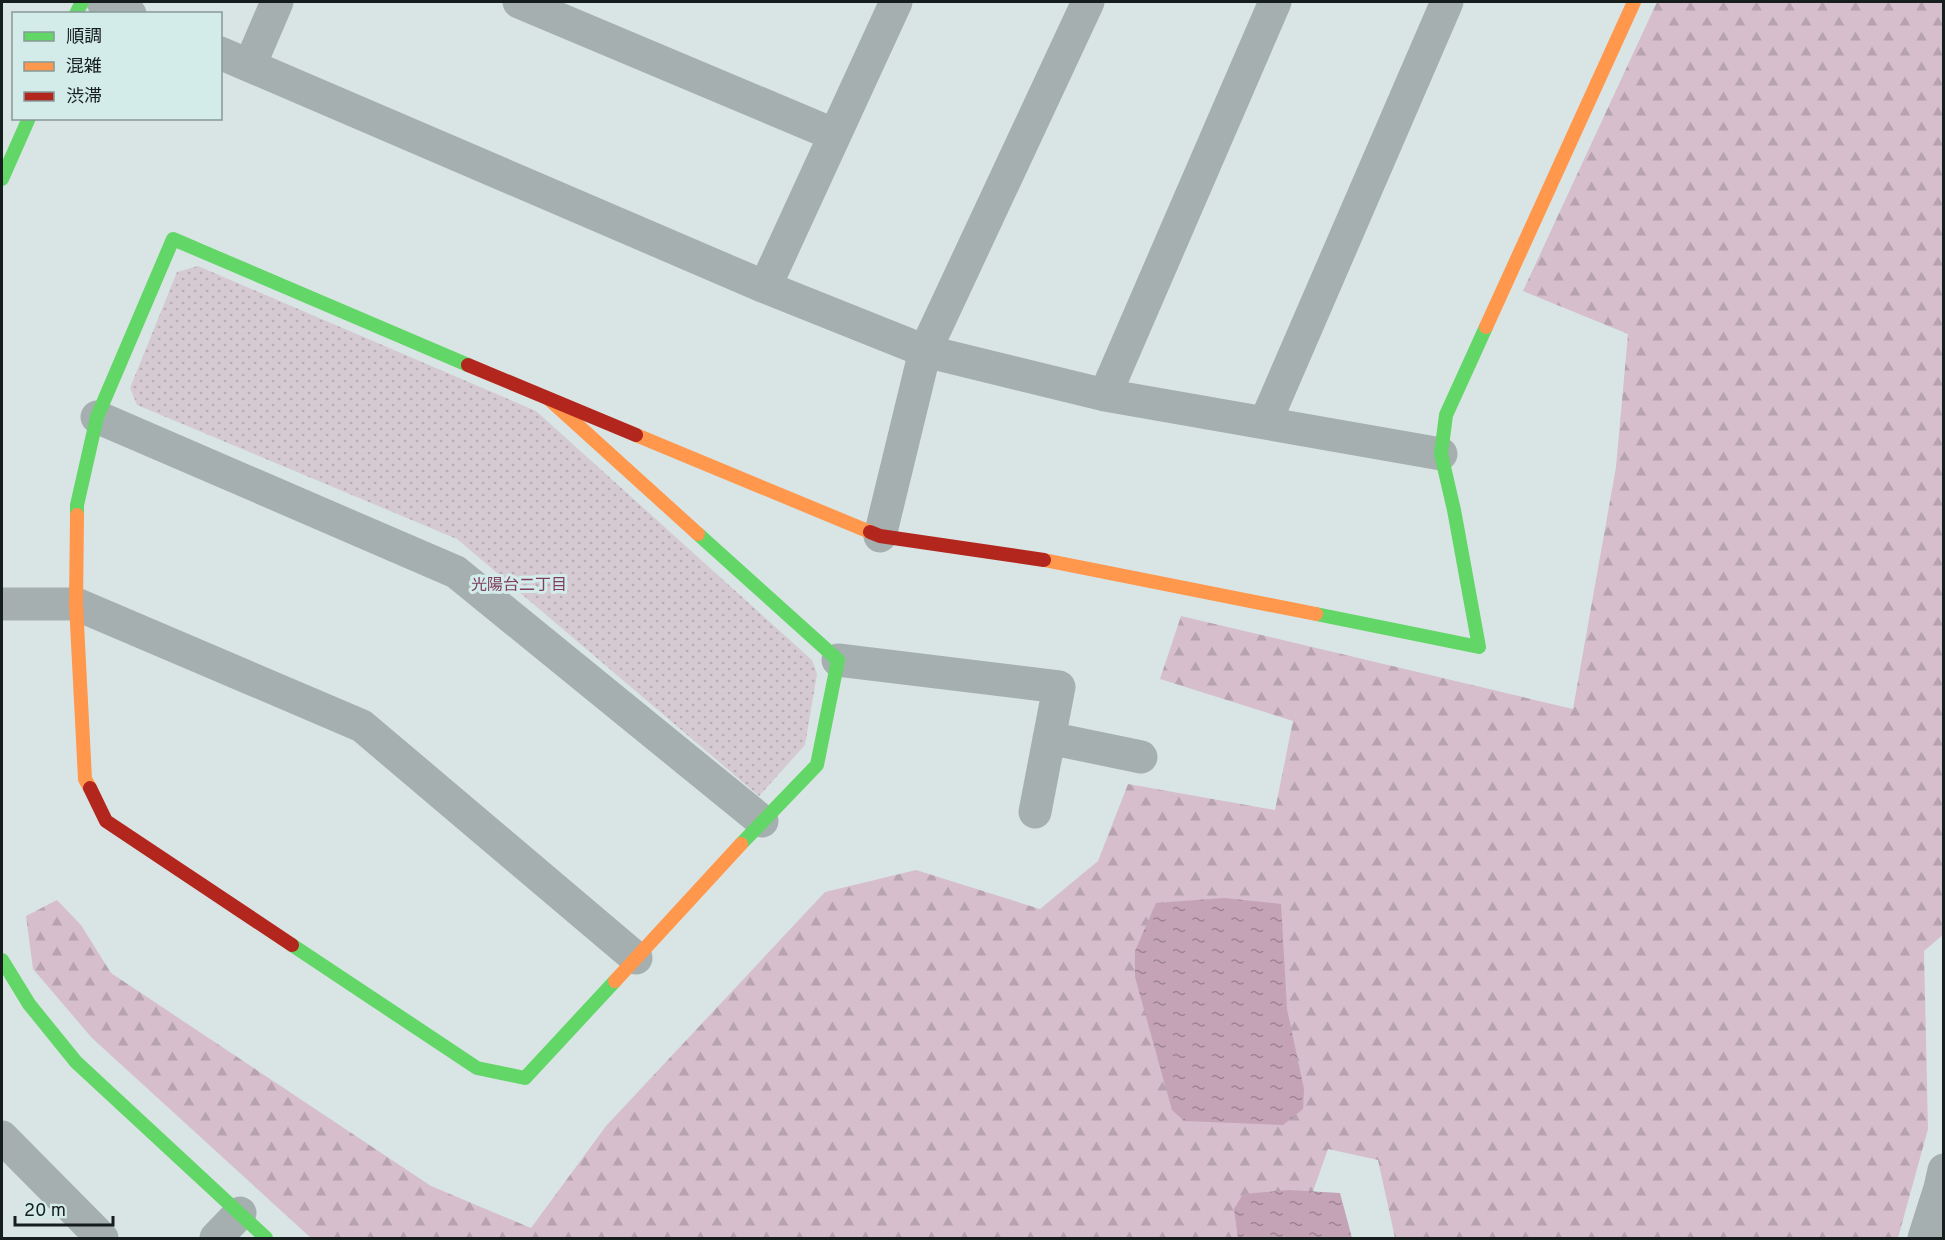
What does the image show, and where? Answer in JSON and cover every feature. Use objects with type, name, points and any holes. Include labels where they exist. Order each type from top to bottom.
[{"type":"street","points":[[103,2],[126,12]]},
{"type":"street","points":[[277,2],[235,59],[765,287],[926,351],[1105,395],[1441,454]]},
{"type":"street","points":[[519,2],[835,135]]},
{"type":"street","points":[[765,287],[896,2]]},
{"type":"street","points":[[880,536],[926,351],[1088,2]]},
{"type":"street","points":[[1105,395],[1275,2]]},
{"type":"street","points":[[1265,423],[1447,2]]},
{"type":"street","points":[[838,660],[817,765],[762,821],[525,1078],[477,1068],[106,821],[85,779],[76,604],[77,505],[97,417],[173,239],[550,400],[880,536],[1068,564],[1479,647],[1454,510],[1441,454],[1446,415],[1634,2]]},
{"type":"street","points":[[2,179],[28,120]]},
{"type":"street","points":[[550,400],[838,660],[1059,687],[1035,812]]},
{"type":"street","points":[[97,417],[456,572],[762,821]]},
{"type":"street","points":[[2,604],[76,604],[362,726],[636,958]]},
{"type":"street","points":[[1049,738],[1141,757]]},
{"type":"street","points":[[2,960],[29,1005],[76,1062],[266,1239]]},
{"type":"street","points":[[2,1137],[102,1239]]},
{"type":"street","points":[[1924,1239],[1944,1170]]},
{"type":"street","points":[[216,1239],[240,1213]]},
{"type":"green space","points":[[1657,2],[1943,2],[1944,934],[1924,951],[1928,1129],[1898,1238],[1395,1238],[1378,1160],[1328,1149],[1311,1197],[1252,1238],[311,1238],[92,1038],[33,969],[26,916],[57,900],[81,925],[111,973],[431,1186],[531,1228],[606,1126],[825,892],[916,870],[1040,909],[1098,861],[1128,784],[1275,810],[1293,721],[1160,679],[1181,616],[1573,709],[1616,467],[1628,334],[1523,291]]},
{"type":"shaded area","points":[[198,266],[536,411],[812,660],[817,674],[805,745],[759,796],[457,539],[137,405],[130,388],[177,272]]},
{"type":"water","points":[[1224,898],[1281,904],[1287,1009],[1304,1089],[1303,1109],[1283,1125],[1184,1121],[1172,1110],[1135,977],[1135,951],[1156,903]]},
{"type":"water","points":[[1289,1190],[1340,1193],[1352,1238],[1238,1238],[1234,1209],[1243,1194]]},
{"type":"traffic: fast","points":[[77,12],[82,2]]},
{"type":"traffic: fast","points":[[2,179],[28,120]]},
{"type":"traffic: fast","points":[[77,515],[77,505],[97,417],[173,239],[468,365]]},
{"type":"traffic: fast","points":[[1316,614],[1479,647],[1454,510],[1441,454],[1446,415],[1486,327]]},
{"type":"traffic: fast","points":[[698,534],[838,660],[817,765],[741,844]]},
{"type":"traffic: fast","points":[[292,945],[477,1068],[525,1078],[615,981]]},
{"type":"traffic: fast","points":[[2,960],[29,1004],[76,1062],[266,1238]]},
{"type":"traffic: slow","points":[[1486,327],[1634,2]]},
{"type":"traffic: slow","points":[[550,400],[698,534]]},
{"type":"traffic: slow","points":[[636,435],[870,532]]},
{"type":"traffic: slow","points":[[77,515],[76,604],[85,779],[90,788]]},
{"type":"traffic: slow","points":[[1044,560],[1316,614]]},
{"type":"traffic: slow","points":[[615,981],[741,844]]},
{"type":"traffic: jam","points":[[468,365],[636,435]]},
{"type":"traffic: jam","points":[[870,532],[880,536],[1044,560]]},
{"type":"traffic: jam","points":[[90,788],[106,821],[292,945]]},
{"type":"district","name":"光陽台二丁目","points":[[519,584]]}]
